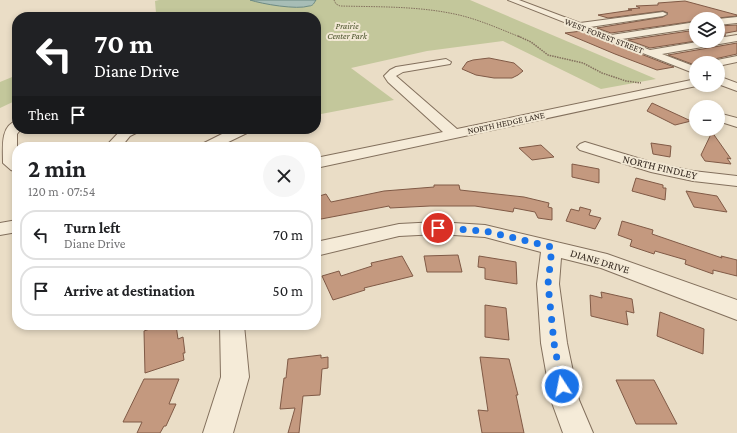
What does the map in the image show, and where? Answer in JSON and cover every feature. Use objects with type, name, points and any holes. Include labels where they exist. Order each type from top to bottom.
[{"type":"street","name":"WEST FOREST STREET","points":[[512,0],[689,68]]},
{"type":"street","points":[[578,26],[663,14]]},
{"type":"street","points":[[725,21],[737,20]]},
{"type":"street","points":[[610,38],[689,26]]},
{"type":"street","points":[[650,53],[737,38]]},
{"type":"street","points":[[725,61],[737,59]]},
{"type":"street","points":[[446,62],[400,69],[390,76],[392,80],[454,134]]},
{"type":"street","points":[[725,77],[737,74]]},
{"type":"street","points":[[725,82],[737,87]]},
{"type":"street","name":"NORTH HEDGE LANE","points":[[321,162],[689,84]]},
{"type":"street","points":[[725,119],[737,123]]},
{"type":"street","points":[[12,131],[10,134],[12,163]]},
{"type":"street","points":[[117,142],[124,134]]},
{"type":"street","points":[[216,142],[232,134]]},
{"type":"street","name":"NORTH FINDLEY","points":[[585,147],[651,167],[693,176],[737,181]]},
{"type":"street","points":[[0,229],[12,227]]},
{"type":"street","name":"DIANE DRIVE","points":[[321,248],[399,230],[438,228],[485,231],[607,262],[737,310]]},
{"type":"street","points":[[552,247],[548,284],[554,343],[565,400],[578,433]]},
{"type":"street","points":[[218,433],[235,377],[232,330]]},
{"type":"path","points":[[334,0],[336,4],[340,6],[394,6],[426,9],[450,13],[480,21],[534,44],[542,52],[548,55],[583,63],[602,73],[626,81],[642,83]]},
{"type":"green space","name":"Prairie Center Park","points":[[470,0],[656,79],[601,89],[503,41],[427,51],[351,68],[394,100],[321,114],[321,12],[156,12],[155,1]]},
{"type":"green space","points":[[12,77],[12,102],[0,108],[0,82]]},
{"type":"water","points":[[250,0],[316,0],[312,5],[304,7],[288,7]]},
{"type":"building","points":[[685,1],[737,15],[737,16],[725,17],[725,12],[689,12],[689,22],[611,33],[597,28],[663,17],[668,13],[663,11],[608,18],[598,15],[640,8],[636,6],[658,5],[658,3]]},
{"type":"building","points":[[737,25],[737,31],[725,33],[725,26]]},
{"type":"building","points":[[582,31],[674,67],[657,70],[565,33]]},
{"type":"building","points":[[689,31],[689,42],[650,48],[628,40]]},
{"type":"building","points":[[737,43],[737,54],[725,57],[689,56],[689,63],[668,55],[708,48],[725,48],[725,45]]},
{"type":"building","points":[[489,58],[514,63],[523,71],[512,78],[494,78],[476,75],[462,69],[467,62]]},
{"type":"building","points":[[652,103],[689,120],[689,122],[675,125],[647,111]]},
{"type":"building","points":[[710,136],[715,136],[731,159],[727,158],[731,164],[705,161],[701,155]]},
{"type":"building","points":[[651,143],[671,146],[670,157],[653,154]]},
{"type":"building","points":[[541,145],[554,157],[532,160],[519,148]]},
{"type":"building","points":[[572,164],[599,169],[599,183],[572,177]]},
{"type":"building","points":[[636,178],[663,185],[663,188],[666,188],[665,200],[632,191]]},
{"type":"building","points":[[434,185],[459,185],[460,190],[524,197],[549,203],[548,207],[552,208],[552,220],[538,218],[535,212],[514,208],[513,212],[475,206],[390,208],[389,206],[321,219],[321,196],[326,194],[331,202],[384,191],[434,187]]},
{"type":"building","points":[[686,191],[717,196],[727,212],[694,207]]},
{"type":"building","points":[[580,207],[591,210],[589,215],[601,218],[595,229],[566,221],[571,209],[579,211]]},
{"type":"building","points":[[622,221],[653,230],[652,234],[722,258],[721,256],[737,260],[737,276],[713,270],[713,274],[685,264],[686,260],[655,251],[654,254],[630,246],[632,240],[618,235]]},
{"type":"building","points":[[458,255],[462,272],[427,272],[424,256]]},
{"type":"building","points":[[402,256],[413,276],[364,288],[365,290],[333,300],[322,276],[339,271],[341,276],[372,266],[371,263]]},
{"type":"building","points":[[479,256],[516,262],[517,284],[485,279],[485,268],[478,267]]},
{"type":"building","points":[[601,292],[632,299],[634,313],[626,311],[628,325],[591,316],[590,295],[602,298]]},
{"type":"building","points":[[485,305],[506,308],[509,340],[485,337]]},
{"type":"building","points":[[660,312],[704,329],[703,354],[657,336]]},
{"type":"building","points":[[177,330],[178,339],[183,337],[185,353],[183,353],[184,360],[145,373],[144,331]]},
{"type":"building","points":[[321,355],[321,358],[328,357],[328,368],[322,369],[320,395],[303,396],[299,433],[288,433],[295,408],[280,409],[288,359]]},
{"type":"building","points":[[480,357],[509,359],[518,395],[516,395],[524,433],[482,433],[478,410],[488,411]]},
{"type":"building","points":[[144,379],[179,379],[169,404],[176,404],[166,426],[164,426],[160,433],[137,433],[142,422],[123,422]]},
{"type":"building","points":[[616,380],[654,380],[677,424],[636,424]]},
{"type":"route","points":[[438,228],[485,231],[552,247],[548,284],[554,343],[562,386]]}]
